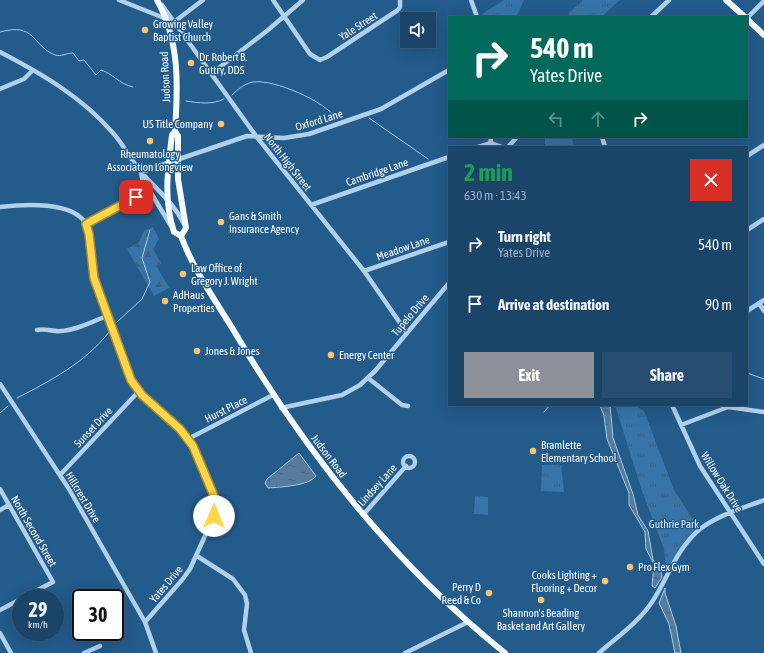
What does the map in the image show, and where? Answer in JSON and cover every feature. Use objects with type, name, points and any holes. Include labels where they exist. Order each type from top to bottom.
[{"type":"main road","name":"Judson Road","points":[[158,0],[166,19],[173,44],[177,68],[175,131],[172,135],[167,198],[174,232]]},
{"type":"main road","points":[[726,0],[744,16]]},
{"type":"main road","points":[[748,20],[764,35]]},
{"type":"main road","name":"Judson Road","points":[[175,131],[178,136],[177,160],[179,194],[186,228]]},
{"type":"main road","points":[[174,232],[181,236],[186,228]]},
{"type":"main road","name":"Judson Road","points":[[181,236],[205,282],[281,408],[329,473],[363,515],[418,574],[468,622],[505,653]]},
{"type":"street","points":[[119,0],[174,22],[203,0]]},
{"type":"street","name":"North High Street","points":[[158,0],[256,136],[364,271],[407,333]]},
{"type":"street","points":[[273,0],[284,16]]},
{"type":"street","points":[[211,74],[303,0]]},
{"type":"street","points":[[471,0],[477,16]]},
{"type":"street","points":[[652,16],[669,0]]},
{"type":"street","name":"Yale Street","points":[[284,16],[310,54],[318,59],[327,57],[396,12],[400,6],[400,1]]},
{"type":"street","points":[[748,16],[764,1]]},
{"type":"street","points":[[0,52],[63,88],[90,109],[113,133],[140,172],[167,198],[178,212],[186,228]]},
{"type":"street","points":[[0,89],[24,80],[33,70]]},
{"type":"street","name":"Oxford Lane","points":[[140,172],[247,136],[284,138],[309,134],[378,110],[448,71]]},
{"type":"street","points":[[509,146],[516,138]]},
{"type":"street","points":[[748,155],[764,145]]},
{"type":"street","name":"Cambridge Lane","points":[[311,205],[448,157]]},
{"type":"street","points":[[140,172],[142,178],[174,232]]},
{"type":"street","points":[[0,206],[28,204],[52,207],[77,214],[86,224],[149,190]]},
{"type":"street","points":[[748,229],[764,219]]},
{"type":"street","name":"Yates Drive","points":[[86,224],[89,234],[94,278],[109,315],[129,375],[139,391],[180,429],[188,439],[197,453],[211,487],[216,505],[214,516],[197,556],[182,580],[145,622]]},
{"type":"street","name":"Meadow Lane","points":[[364,271],[448,242]]},
{"type":"street","name":"Tupelo Drive","points":[[281,408],[342,395],[356,388],[368,378],[448,283]]},
{"type":"street","points":[[444,288],[448,291]]},
{"type":"street","points":[[748,310],[764,300]]},
{"type":"street","points":[[759,303],[764,311]]},
{"type":"street","points":[[37,330],[43,329],[57,332],[68,330],[109,315]]},
{"type":"street","points":[[368,378],[402,405],[408,406]]},
{"type":"street","name":"Hillcrest Drive","points":[[0,384],[60,475],[145,622]]},
{"type":"street","name":"Sunset Drive","points":[[60,475],[139,391]]},
{"type":"street","name":"Hurst Place","points":[[188,439],[273,395]]},
{"type":"street","name":"Willow Oak Drive","points":[[672,406],[698,462],[764,564]]},
{"type":"street","points":[[681,425],[728,407],[764,412]]},
{"type":"street","name":"Lindsey Lane","points":[[363,515],[406,466]]},
{"type":"street","name":"North Second Street","points":[[0,489],[53,582],[39,589]]},
{"type":"street","points":[[599,653],[645,611],[654,599],[681,549],[689,539],[710,523],[764,500]]},
{"type":"street","points":[[0,510],[9,505]]},
{"type":"street","points":[[197,556],[233,579],[245,595],[248,604],[244,630],[251,653]]},
{"type":"street","points":[[0,610],[12,603]]},
{"type":"street","points":[[145,622],[156,653]]},
{"type":"street","points":[[405,653],[468,622]]},
{"type":"street","points":[[0,634],[11,653]]},
{"type":"street","points":[[84,653],[100,646]]},
{"type":"green space","points":[[504,0],[524,0],[516,16],[483,16],[482,14]]},
{"type":"green space","points":[[583,0],[620,0],[602,16],[566,16]]},
{"type":"green space","points":[[545,138],[572,138],[573,146],[545,146]]},
{"type":"green space","points":[[153,227],[159,239],[153,249],[161,263],[157,267],[169,288],[154,296],[127,249],[139,242],[144,231]]},
{"type":"green space","name":"Guthrie Park","points":[[615,406],[636,406],[644,411],[674,490],[698,527],[683,543],[666,570],[664,549],[642,491]]},
{"type":"green space","points":[[542,465],[561,465],[564,492],[541,491]]},
{"type":"green space","points":[[475,496],[488,497],[488,515],[474,514]]},
{"type":"water","points":[[600,406],[610,406],[613,438],[633,494],[638,515],[648,531],[653,560],[656,563],[656,567],[661,571],[662,577],[655,588],[652,586],[654,564],[646,549],[645,532],[629,505],[629,493],[607,439],[604,416]]},
{"type":"water","points":[[299,453],[316,476],[301,484],[268,488],[265,483],[267,479]]},
{"type":"water","points":[[665,588],[665,593],[676,626],[681,653],[675,653],[669,624],[659,603]]},
{"type":"waterway","points":[[0,32],[12,30],[27,32],[47,51],[60,56],[73,53],[79,61],[84,60],[96,75],[101,70],[105,71],[124,84],[133,87]]},
{"type":"waterway","points":[[232,95],[241,87],[253,82],[273,84],[298,93],[322,105],[337,119]]},
{"type":"waterway","points":[[186,101],[210,103],[224,99]]},
{"type":"waterway","points":[[369,118],[428,159]]},
{"type":"waterway","points":[[117,322],[142,299],[150,282],[142,258],[150,230]]},
{"type":"waterway","points":[[17,398],[54,378],[78,362],[100,343],[109,332]]},
{"type":"waterway","points":[[748,373],[764,379]]},
{"type":"waterway","points":[[0,413],[8,406]]},
{"type":"waterway","points":[[544,412],[549,406]]},
{"type":"place","name":"Growing Valley Baptist Church","points":[[145,30]]},
{"type":"place","name":"Dr. Robert B. Guttry, DDS","points":[[191,63]]},
{"type":"place","name":"US Title Company","points":[[221,124]]},
{"type":"place","name":"Rheumatology Association Longview","points":[[150,141]]},
{"type":"place","name":"Gans & Smith Insurance Agency","points":[[221,222]]},
{"type":"place","name":"Law Office of Gregory J. Wright","points":[[183,274]]},
{"type":"place","name":"AdHaus Properties","points":[[165,301]]},
{"type":"place","name":"Jones & Jones","points":[[197,351]]},
{"type":"place","name":"Energy Center","points":[[331,355]]},
{"type":"place","name":"Bramlette Elementary School","points":[[533,451]]},
{"type":"place","name":"Pro Flex Gym","points":[[630,567]]},
{"type":"place","name":"Cooks Lighting + Flooring + Decor","points":[[605,581]]},
{"type":"place","name":"Perry D Reed & Co","points":[[489,593]]},
{"type":"place","name":"Shannon's Beading Basket and Art Gallery","points":[[541,600]]},
{"type":"route","points":[[136,197],[86,224],[90,240],[94,278],[113,326],[131,380],[142,395],[180,429],[193,446],[214,496],[216,510],[214,516]]}]
